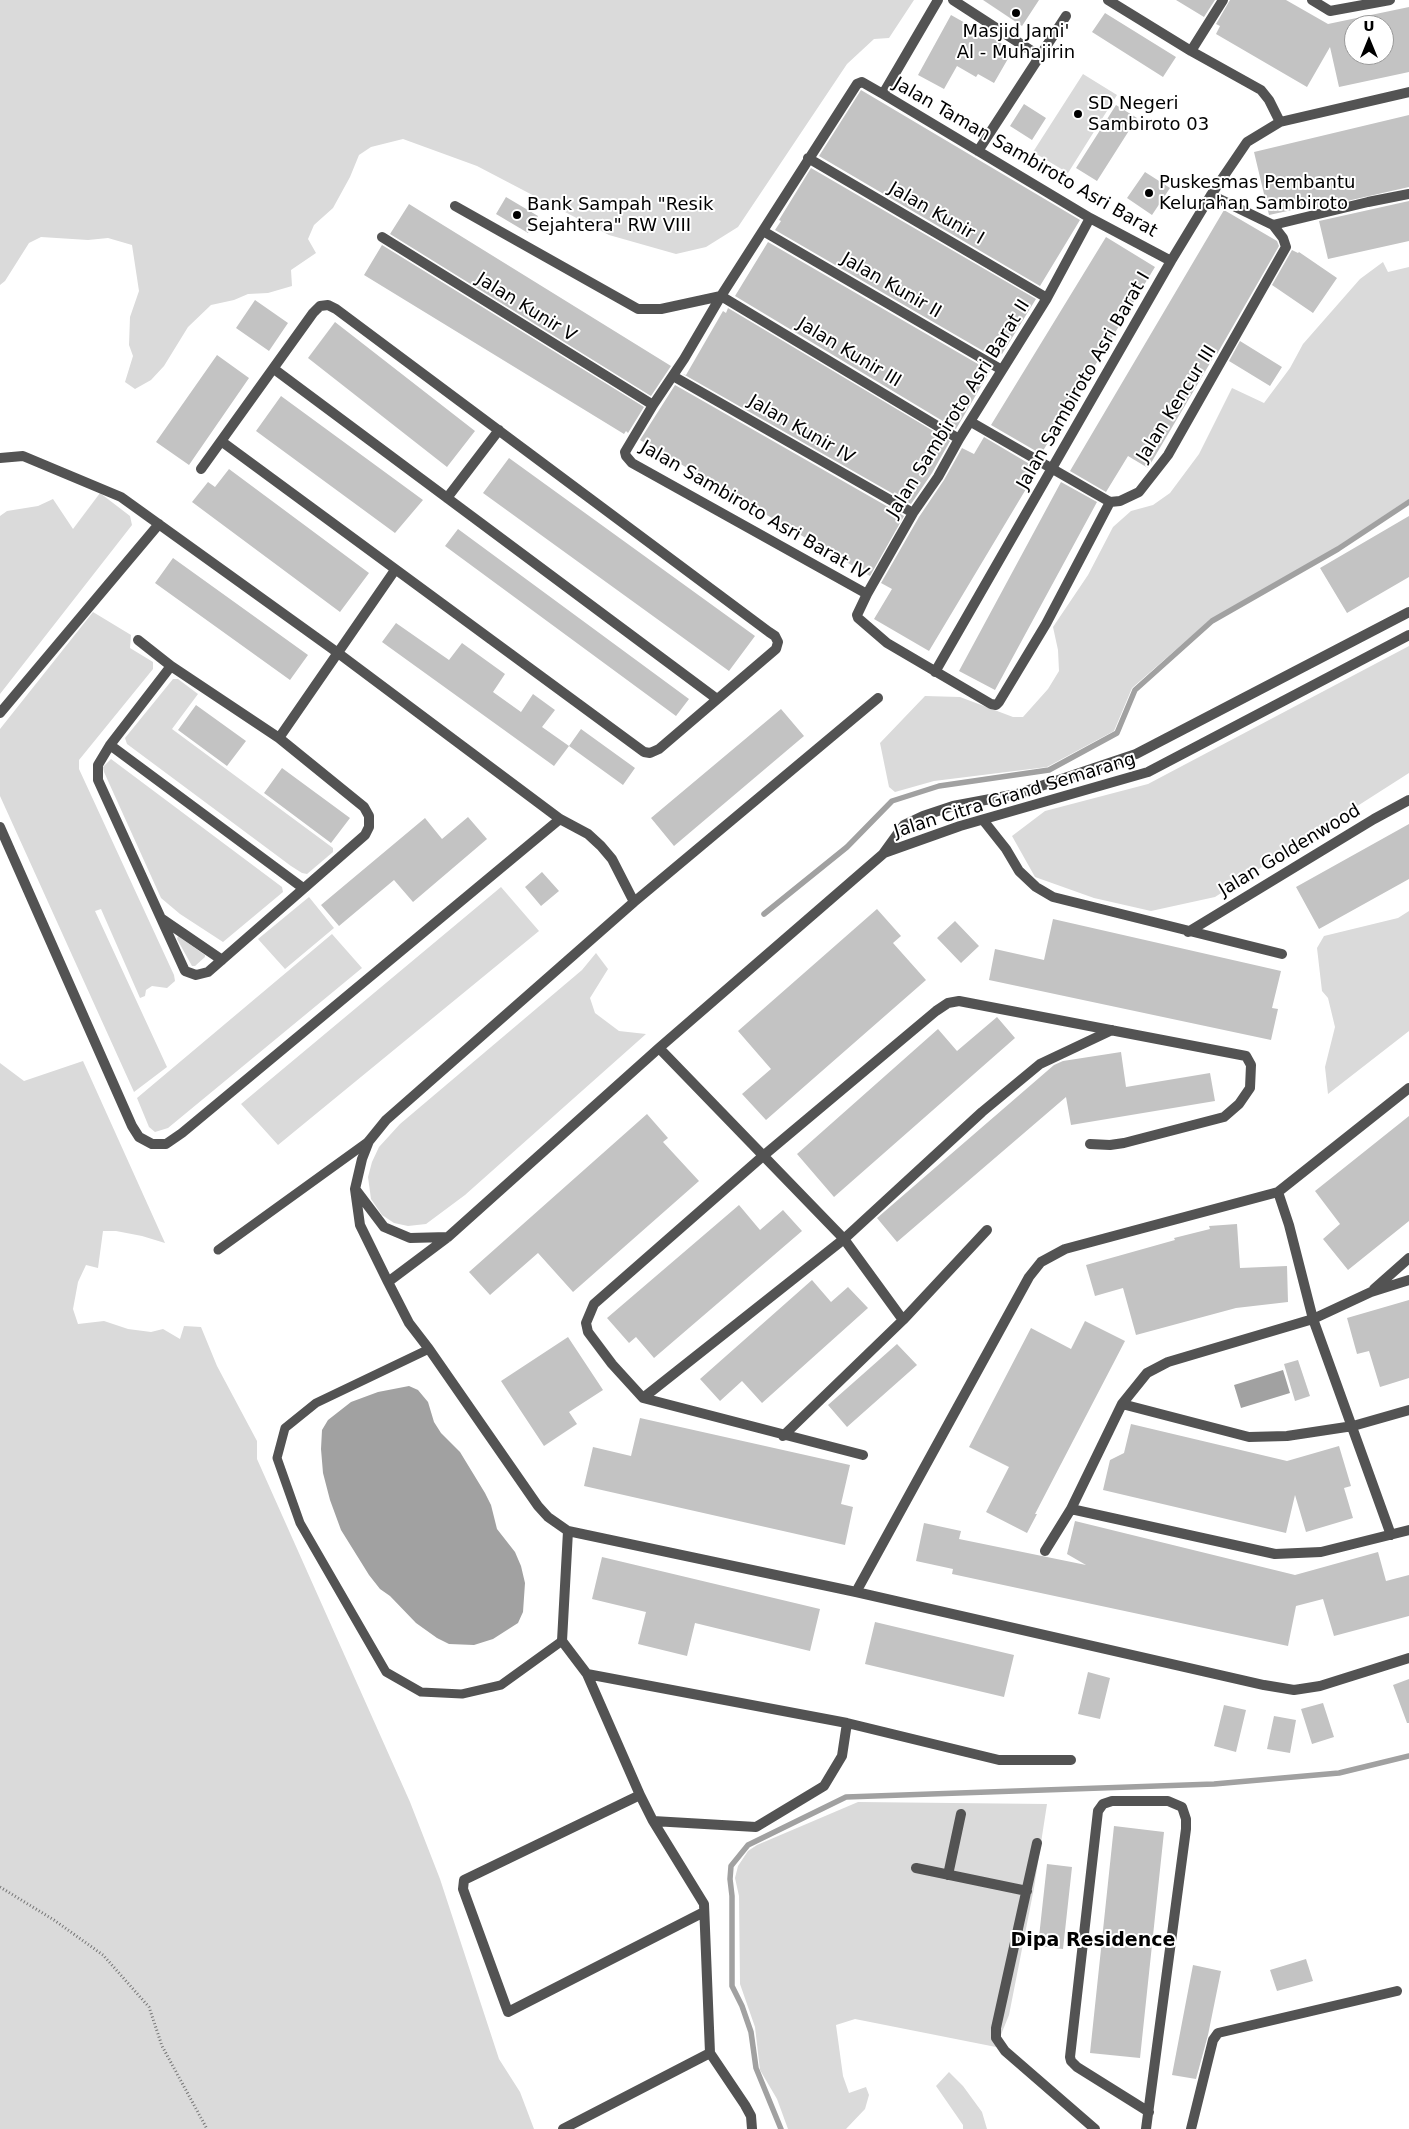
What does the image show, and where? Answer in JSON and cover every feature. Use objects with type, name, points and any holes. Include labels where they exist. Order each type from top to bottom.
[{"type":"street","points":[[883,94],[938,0]]},
{"type":"street","points":[[953,0],[1041,56]]},
{"type":"street","points":[[1108,0],[1191,52],[1261,90],[1269,100],[1280,122]]},
{"type":"street","points":[[1191,52],[1223,0]]},
{"type":"street","points":[[1312,0],[1330,11],[1390,0]]},
{"type":"street","points":[[978,151],[1066,16]]},
{"type":"street","name":"Jalan Taman Sambiroto Asri Barat","points":[[808,158],[851,91],[857,84],[862,82],[1090,218],[1171,261]]},
{"type":"street","name":"Jalan Sambiroto Asri Barat I","points":[[935,672],[1171,261],[1211,195],[1247,142],[1280,122],[1409,92]]},
{"type":"street","points":[[653,404],[673,376],[808,158]]},
{"type":"street","name":"Jalan Kunir I","points":[[808,158],[1047,298]]},
{"type":"street","points":[[1211,195],[1273,225],[1409,194]]},
{"type":"street","points":[[455,206],[638,309],[661,309],[721,296]]},
{"type":"street","name":"Jalan Sambiroto Asri Barat II","points":[[935,672],[887,643],[858,618],[857,615],[913,514],[938,477],[959,439],[1047,298],[1090,218]]},
{"type":"street","name":"Jalan Kencur III","points":[[1110,502],[1120,501],[1139,492],[1168,455],[1285,251],[1285,242],[1273,225]]},
{"type":"street","name":"Jalan Kunir II","points":[[763,231],[1002,370]]},
{"type":"street","name":"Jalan Kunir V","points":[[382,237],[653,404]]},
{"type":"street","name":"Jalan Kunir III","points":[[721,296],[959,439]]},
{"type":"street","points":[[200,469],[313,313],[320,306],[328,305],[336,309],[775,636],[778,642],[776,649],[659,749],[650,753],[644,752],[220,442]]},
{"type":"street","points":[[274,369],[717,699]]},
{"type":"street","name":"Jalan Kunir IV","points":[[673,376],[913,514]]},
{"type":"street","name":"Jalan Sambiroto Asri Barat IV","points":[[653,404],[626,447],[628,460],[867,594]]},
{"type":"street","points":[[935,672],[991,704],[997,704],[1046,624],[1110,502],[971,422]]},
{"type":"street","points":[[447,498],[499,430]]},
{"type":"street","points":[[0,458],[23,456],[122,497],[338,653],[560,819],[588,834],[612,860],[634,902]]},
{"type":"street","points":[[0,713],[159,524]]},
{"type":"street","points":[[279,738],[395,570]]},
{"type":"street","name":"Jalan Citra Grand Semarang","points":[[883,854],[904,826],[923,816],[953,806],[1017,794],[1136,754],[1409,612]]},
{"type":"street","name":"Jalan Citra Grand Semarang","points":[[883,854],[935,834],[1148,772],[1409,635]]},
{"type":"street","points":[[138,640],[171,666],[279,738],[364,807],[370,816],[370,827],[365,835],[208,972],[196,975],[185,971],[98,780],[98,765],[110,746],[171,666]]},
{"type":"street","points":[[878,698],[634,902],[386,1120],[369,1141],[362,1159],[355,1190],[360,1225],[409,1323],[538,1506],[548,1517],[568,1531],[856,1592],[1254,1683],[1294,1690],[1320,1686],[1409,1658]]},
{"type":"street","points":[[110,746],[303,888]]},
{"type":"street","points":[[1017,794],[1021,808]]},
{"type":"street","name":"Jalan Goldenwood","points":[[1188,932],[1374,819],[1409,800]]},
{"type":"street","points":[[0,827],[132,1126],[139,1137],[152,1144],[166,1144],[182,1133],[560,819]]},
{"type":"street","points":[[983,820],[1006,848],[1019,871],[1036,887],[1053,897],[1282,954]]},
{"type":"street","points":[[388,1282],[448,1237],[659,1048],[883,854]]},
{"type":"street","points":[[161,918],[222,960]]},
{"type":"street","points":[[864,1455],[783,1436],[643,1398],[612,1364],[588,1332],[586,1323],[594,1304],[763,1156],[936,1011],[948,1004],[959,1001],[1246,1056],[1251,1066],[1250,1088],[1239,1104],[1224,1117],[1124,1143],[1110,1145],[1090,1144]]},
{"type":"street","points":[[643,1398],[844,1239],[982,1112],[1040,1064],[1112,1030]]},
{"type":"street","points":[[659,1048],[844,1239],[903,1320]]},
{"type":"street","points":[[856,1592],[1029,1277],[1041,1262],[1065,1248],[1278,1192],[1409,1088]]},
{"type":"street","points":[[355,1190],[384,1227],[410,1238],[448,1237]]},
{"type":"street","points":[[1278,1192],[1289,1225],[1313,1319],[1391,1536]]},
{"type":"street","points":[[783,1436],[903,1320],[987,1230]]},
{"type":"street","points":[[1371,1292],[1409,1258]]},
{"type":"street","points":[[1044,1551],[1071,1509],[1122,1404],[1147,1373],[1168,1362],[1313,1319],[1371,1292],[1409,1280]]},
{"type":"street","points":[[1122,1404],[1249,1437],[1287,1436],[1353,1426],[1409,1410]]},
{"type":"street","points":[[1071,1509],[1276,1554],[1322,1552],[1409,1530]]},
{"type":"street","points":[[568,1531],[562,1641],[587,1674],[640,1795],[704,1904],[710,2053],[745,2105],[751,2116],[752,2129]]},
{"type":"street","points":[[587,1674],[847,1724],[999,1760],[1071,1760]]},
{"type":"street","points":[[654,1821],[756,1826],[824,1786],[842,1756],[847,1724]]},
{"type":"street","points":[[640,1795],[464,1880],[463,1889],[508,2012],[704,1912]]},
{"type":"street","points":[[1146,2129],[1149,2112],[1186,1829],[1186,1818],[1182,1807],[1168,1801],[1112,1800],[1103,1804],[1098,1811],[1070,2057],[1071,2062],[1077,2067],[1149,2112]]},
{"type":"street","points":[[948,1875],[961,1814]]},
{"type":"street","points":[[1037,1843],[996,2028],[996,2038],[1005,2051],[1096,2129]]},
{"type":"street","points":[[916,1868],[1027,1890]]},
{"type":"street","points":[[1191,2129],[1213,2040],[1218,2032],[1397,1991]]},
{"type":"street","points":[[563,2129],[710,2053]]},
{"type":"lane","points":[[218,1250],[369,1141]]},
{"type":"lane","points":[[429,1349],[316,1403],[285,1428],[277,1458],[300,1523],[386,1672],[420,1692],[462,1694],[501,1685],[562,1641]]},
{"type":"path","points":[[0,1887],[54,1920],[103,1955],[149,2007],[162,2046],[207,2129]]},
{"type":"shaded area","points":[[0,0],[914,0],[889,38],[874,39],[847,64],[738,227],[706,247],[676,254],[609,235],[477,166],[403,139],[371,147],[359,155],[350,177],[333,208],[314,225],[308,239],[316,253],[291,270],[292,286],[268,293],[248,294],[234,300],[211,305],[188,327],[164,366],[151,380],[135,389],[125,382],[133,356],[129,345],[130,317],[139,291],[132,245],[108,238],[88,240],[41,237],[29,243],[5,281],[0,285]]},
{"type":"shaded area","points":[[1083,74],[1117,95],[1068,173],[1033,152]]},
{"type":"shaded area","points":[[1383,262],[1388,272],[1409,267],[1409,499],[1337,547],[1211,619],[1132,688],[1114,731],[1047,767],[934,781],[895,792],[889,787],[880,743],[925,696],[960,697],[1013,717],[1023,717],[1048,689],[1059,671],[1058,650],[1053,627],[1088,575],[1113,527],[1131,511],[1153,505],[1170,493],[1199,454],[1232,388],[1264,403],[1290,368],[1303,344],[1360,279]]},
{"type":"shaded area","points":[[100,493],[130,516],[132,525],[0,694],[0,516],[7,511],[38,506],[53,499],[73,529]]},
{"type":"shaded area","points":[[93,612],[131,635],[130,648],[153,662],[153,669],[79,760],[79,769],[174,975],[175,981],[167,988],[152,986],[146,990],[145,996],[140,998],[101,909],[95,911],[167,1067],[134,1092],[0,796],[0,729]]},
{"type":"shaded area","points":[[1409,646],[1409,773],[1215,897],[1151,911],[1094,898],[1035,877],[1012,836],[1045,811],[1148,784]]},
{"type":"shaded area","points":[[173,679],[178,679],[198,694],[172,729],[333,848],[333,852],[307,874],[291,866],[127,744],[125,738]]},
{"type":"shaded area","points":[[111,759],[282,887],[283,892],[223,942],[180,914],[161,898],[104,772],[103,767]]},
{"type":"shaded area","points":[[501,887],[539,931],[278,1145],[241,1104]]},
{"type":"shaded area","points":[[309,897],[334,928],[285,969],[258,939]]},
{"type":"shaded area","points":[[1409,911],[1409,1031],[1328,1094],[1325,1067],[1335,1027],[1328,998],[1322,991],[1317,948],[1324,936],[1398,918]]},
{"type":"shaded area","points":[[332,934],[362,968],[168,1128],[155,1132],[149,1127],[137,1098]]},
{"type":"shaded area","points":[[178,936],[205,955],[195,966],[192,966],[177,939]]},
{"type":"shaded area","points":[[596,953],[608,969],[590,998],[595,1013],[619,1031],[646,1034],[465,1195],[426,1224],[408,1226],[394,1223],[382,1215],[371,1199],[368,1177],[379,1147],[400,1124],[582,970]]},
{"type":"shaded area","points":[[83,1061],[165,1243],[142,1236],[116,1231],[103,1231],[98,1268],[86,1265],[78,1282],[73,1309],[78,1324],[104,1321],[128,1329],[151,1332],[163,1329],[180,1339],[184,1326],[201,1327],[217,1366],[257,1441],[257,1459],[410,1802],[440,1879],[499,2059],[520,2092],[534,2129],[0,2129],[0,1063],[24,1081]]},
{"type":"shaded area","points":[[1283,1370],[1290,1393],[1241,1408],[1234,1385]]},
{"type":"shaded area","points":[[409,1386],[418,1390],[428,1402],[434,1422],[441,1433],[460,1452],[491,1505],[497,1529],[515,1552],[521,1566],[525,1583],[523,1612],[518,1623],[493,1639],[474,1645],[449,1644],[437,1638],[416,1623],[390,1596],[380,1589],[341,1530],[323,1473],[322,1430],[328,1420],[351,1402],[378,1392]]},
{"type":"shaded area","points":[[858,1802],[1047,1804],[1034,1888],[1009,2015],[996,2047],[855,2019],[836,2025],[843,2076],[849,2093],[866,2087],[869,2095],[865,2109],[846,2129],[788,2129],[777,2099],[760,2070],[755,2027],[740,1984],[739,1896],[735,1878],[738,1866],[748,1851],[757,1845]]},
{"type":"shaded area","points":[[949,2072],[963,2086],[982,2112],[987,2129],[963,2129],[963,2125],[936,2086]]},
{"type":"building","name":"Masjid Jami' Al - Muhajirin","points":[[983,0],[1039,0],[1022,26]]},
{"type":"building","points":[[1176,0],[1215,0],[1204,17]]},
{"type":"building","points":[[1230,0],[1286,0],[1328,24],[1344,21],[1344,65],[1394,65],[1394,15],[1371,15],[1409,7],[1409,72],[1339,87],[1330,47],[1307,87],[1216,34],[1220,26],[1216,24]]},
{"type":"building","points":[[1105,13],[1176,57],[1163,77],[1092,32]]},
{"type":"building","points":[[951,15],[1013,50],[994,83],[978,74],[976,77],[957,66],[944,89],[918,75]]},
{"type":"building","points":[[861,90],[1080,220],[1040,286],[819,156]]},
{"type":"building","points":[[1024,104],[1046,118],[1032,140],[1010,126]]},
{"type":"building","points":[[1116,105],[1137,118],[1097,181],[1076,168]]},
{"type":"building","points":[[1409,115],[1409,187],[1316,208],[1315,205],[1269,215],[1254,152]]},
{"type":"building","points":[[811,168],[1036,299],[997,359],[775,230],[781,221],[779,220]]},
{"type":"building","name":"Puskesmas Pembantu Kelurahan Sambiroto","points":[[1145,172],[1170,188],[1152,215],[1127,198]]},
{"type":"building","name":"Bank Sampah \"Resik Sejahtera\" RW VIII","points":[[506,197],[538,216],[528,233],[496,214]]},
{"type":"building","points":[[1409,201],[1409,241],[1328,259],[1319,221]]},
{"type":"building","points":[[409,204],[671,366],[651,396],[390,234]]},
{"type":"building","points":[[1224,210],[1277,241],[1279,246],[1148,468],[1128,456],[1106,492],[1070,471]]},
{"type":"building","points":[[1106,237],[1155,267],[1041,454],[991,425]]},
{"type":"building","points":[[768,242],[990,371],[956,429],[735,296]]},
{"type":"building","points":[[382,245],[644,407],[628,433],[626,431],[624,434],[364,275]]},
{"type":"building","points":[[1292,250],[1299,252],[1337,278],[1313,313],[1272,285]]},
{"type":"building","points":[[255,300],[288,323],[269,351],[236,328]]},
{"type":"building","points":[[728,308],[950,441],[932,473],[911,504],[683,374],[686,375],[723,311],[726,313]]},
{"type":"building","points":[[335,322],[475,431],[447,467],[308,358]]},
{"type":"building","points":[[1240,341],[1282,367],[1270,386],[1229,361]]},
{"type":"building","points":[[217,355],[249,378],[189,465],[156,442]]},
{"type":"building","points":[[675,385],[904,516],[870,576],[640,440]]},
{"type":"building","points":[[281,396],[423,500],[395,533],[256,431]]},
{"type":"building","points":[[984,437],[1038,469],[929,651],[874,619],[892,589],[881,583],[962,448],[974,454]]},
{"type":"building","points":[[509,458],[755,636],[729,671],[483,493]]},
{"type":"building","points":[[229,469],[369,573],[340,612],[192,502],[208,482],[215,487]]},
{"type":"building","points":[[1061,482],[1097,502],[995,690],[959,671]]},
{"type":"building","points":[[1409,516],[1409,577],[1347,613],[1320,568]]},
{"type":"building","points":[[458,529],[689,699],[676,716],[445,546]]},
{"type":"building","points":[[173,558],[308,655],[290,680],[155,583]]},
{"type":"building","points":[[396,623],[449,660],[462,643],[505,674],[493,692],[521,712],[533,694],[555,710],[542,727],[569,746],[554,766],[382,642]]},
{"type":"building","points":[[196,705],[246,741],[227,766],[178,730]]},
{"type":"building","points":[[781,709],[804,736],[674,846],[651,818]]},
{"type":"building","points":[[581,729],[635,768],[623,785],[569,746]]},
{"type":"building","points":[[282,768],[350,818],[331,843],[264,793]]},
{"type":"building","points":[[468,817],[487,839],[413,902],[394,880],[339,926],[321,905],[425,818],[442,839]]},
{"type":"building","points":[[1409,824],[1409,879],[1319,929],[1296,887]]},
{"type":"building","points":[[542,872],[559,891],[541,906],[525,887]]},
{"type":"building","points":[[877,909],[901,936],[893,943],[926,980],[766,1120],[742,1094],[771,1069],[738,1031]]},
{"type":"building","points":[[1053,919],[1281,971],[1272,1008],[1278,1009],[1271,1040],[989,980],[995,949],[1044,960]]},
{"type":"building","points":[[955,921],[979,946],[961,963],[937,938]]},
{"type":"building","points":[[997,1017],[1015,1038],[834,1197],[797,1154],[938,1029],[957,1051]]},
{"type":"building","points":[[1121,1052],[1126,1087],[1210,1073],[1215,1101],[1071,1125],[1066,1097],[897,1242],[877,1218],[1054,1065],[1063,1061]]},
{"type":"building","points":[[647,1114],[668,1138],[663,1142],[699,1181],[573,1292],[538,1253],[490,1295],[469,1272]]},
{"type":"building","points":[[1409,1116],[1409,1221],[1348,1270],[1323,1239],[1340,1224],[1315,1191]]},
{"type":"building","points":[[739,1205],[760,1230],[783,1210],[802,1231],[654,1358],[636,1337],[629,1343],[607,1318]]},
{"type":"building","points":[[1237,1224],[1240,1268],[1287,1266],[1288,1302],[1236,1308],[1136,1335],[1123,1288],[1095,1296],[1086,1265],[1210,1229],[1209,1226]]},
{"type":"building","points":[[812,1280],[831,1302],[848,1287],[868,1308],[762,1403],[742,1381],[720,1401],[700,1379]]},
{"type":"building","points":[[1409,1300],[1409,1378],[1380,1387],[1369,1351],[1357,1354],[1347,1318]]},
{"type":"building","points":[[1085,1321],[1125,1341],[1035,1514],[1037,1514],[1027,1533],[986,1512],[1009,1467],[969,1447],[1031,1328],[1071,1349]]},
{"type":"building","points":[[568,1337],[603,1390],[569,1412],[577,1424],[544,1446],[501,1381]]},
{"type":"building","points":[[897,1344],[917,1365],[847,1427],[828,1405]]},
{"type":"building","points":[[1298,1360],[1310,1396],[1295,1401],[1284,1364]]},
{"type":"building","points":[[640,1418],[850,1465],[841,1504],[853,1507],[845,1545],[584,1486],[593,1447],[631,1456]]},
{"type":"building","points":[[1131,1424],[1287,1461],[1339,1446],[1351,1486],[1344,1488],[1353,1518],[1306,1532],[1295,1495],[1286,1533],[1103,1490],[1110,1460],[1124,1453]]},
{"type":"building","points":[[1075,1521],[1295,1575],[1378,1552],[1386,1581],[1409,1575],[1409,1616],[1334,1636],[1323,1599],[1296,1606],[1288,1646],[952,1574],[953,1569],[916,1561],[924,1523],[961,1531],[959,1539],[1086,1565],[1067,1554]]},
{"type":"building","points":[[602,1557],[820,1609],[810,1651],[695,1623],[687,1656],[638,1644],[646,1612],[592,1599]]},
{"type":"building","points":[[875,1622],[1014,1655],[1004,1697],[865,1664]]},
{"type":"building","points":[[1088,1672],[1110,1678],[1100,1719],[1078,1714]]},
{"type":"building","points":[[1409,1679],[1409,1723],[1407,1723],[1393,1685]]},
{"type":"building","points":[[1323,1703],[1334,1737],[1312,1744],[1301,1709]]},
{"type":"building","points":[[1224,1705],[1246,1710],[1236,1752],[1214,1746]]},
{"type":"building","points":[[1274,1716],[1296,1720],[1290,1753],[1267,1749]]},
{"type":"building","points":[[1114,1826],[1164,1832],[1140,2058],[1090,2053]]},
{"type":"building","points":[[1047,1864],[1072,1867],[1063,1949],[1038,1946]]},
{"type":"building","points":[[1306,1959],[1313,1981],[1277,1991],[1270,1970]]},
{"type":"building","points":[[1193,1965],[1221,1971],[1208,2035],[1196,2079],[1172,2075]]},
{"type":"waterway","points":[[764,914],[847,847],[892,801],[939,786],[1049,770],[1117,733],[1135,690],[1212,621],[1338,549],[1409,502]]},
{"type":"waterway","points":[[781,2129],[756,2068],[751,2032],[742,2006],[732,1986],[731,1866],[748,1845],[846,1797],[1214,1784],[1339,1773],[1409,1756]]},
{"type":"place","name":"Masjid Jami' Al - Muhajirin","points":[[1016,13]]},
{"type":"place","name":"SD Negeri Sambiroto 03","points":[[1078,114]]},
{"type":"place","name":"Puskesmas Pembantu Kelurahan Sambiroto","points":[[1149,193]]},
{"type":"place","name":"Bank Sampah \"Resik Sejahtera\" RW VIII","points":[[517,215]]},
{"type":"district","name":"Dipa Residence","points":[[1093,1941]]}]
